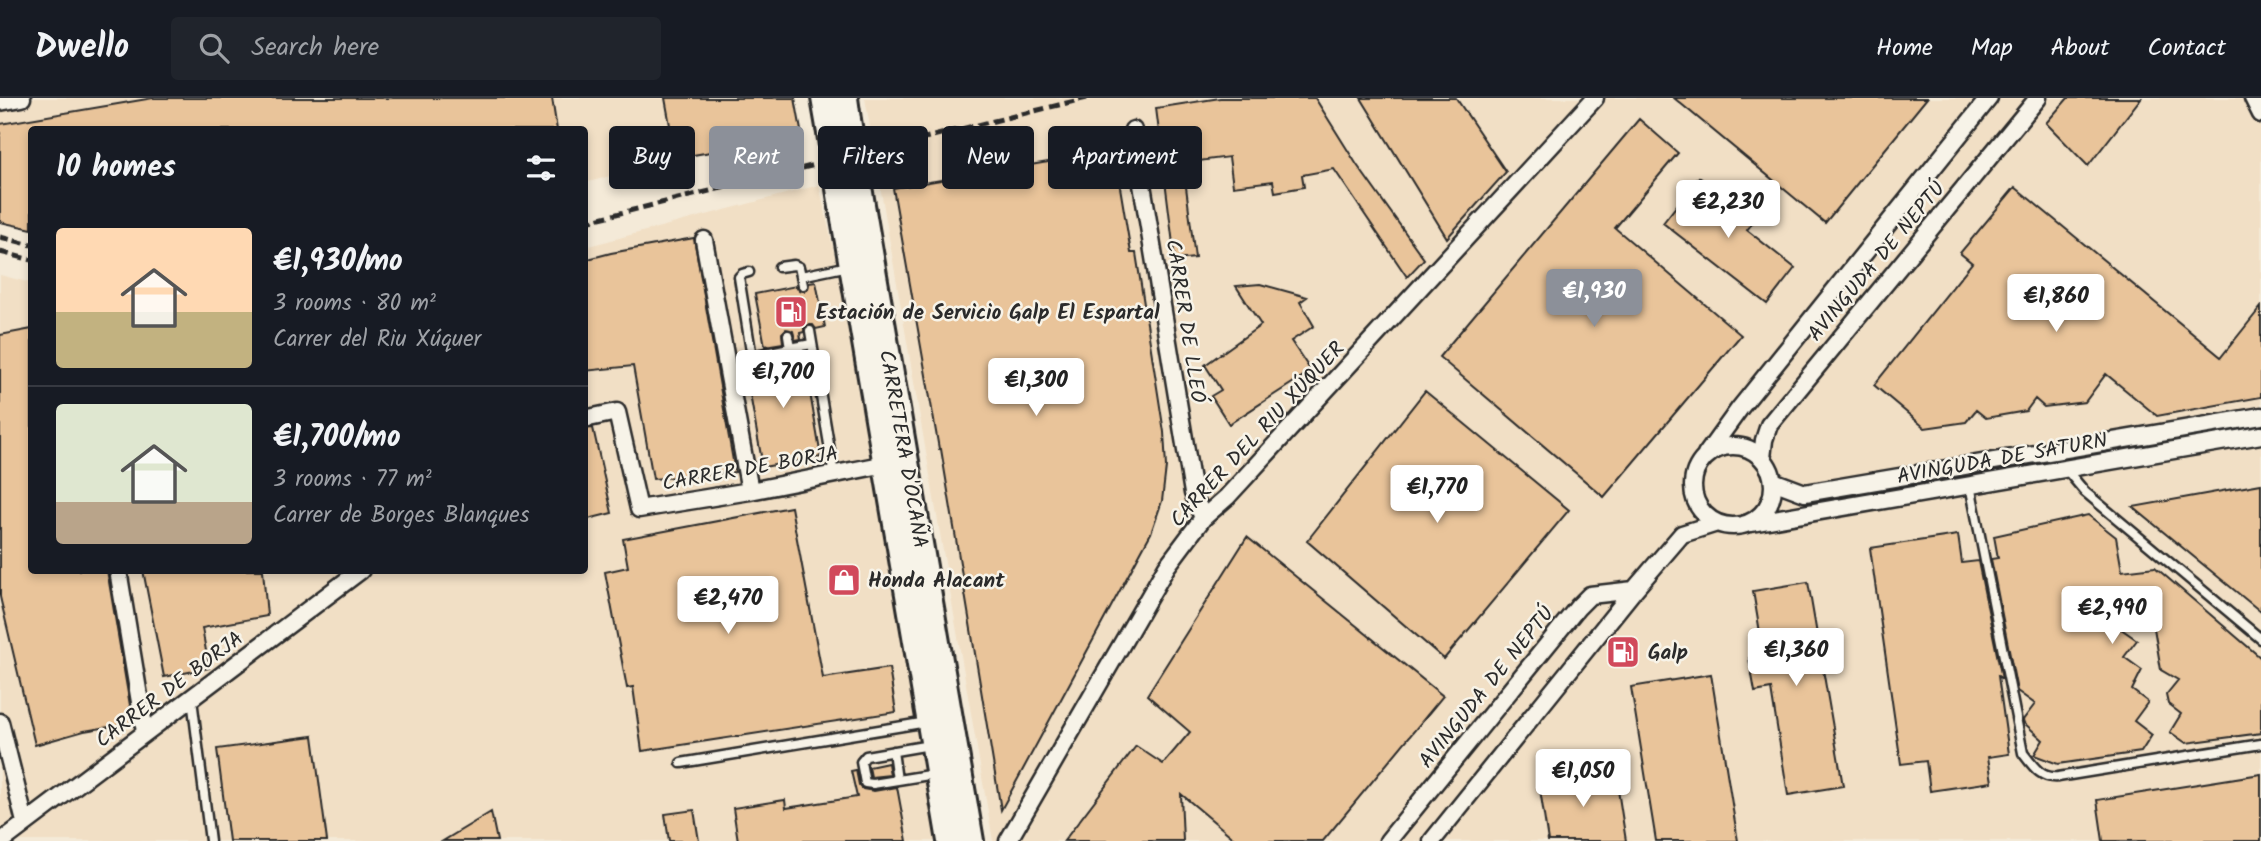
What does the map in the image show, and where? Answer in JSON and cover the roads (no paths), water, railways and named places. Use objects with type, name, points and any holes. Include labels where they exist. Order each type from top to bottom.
[{"type":"main road","name":"CARRETERA D'OCAÑA","points":[[824,98],[841,115],[853,212],[903,442],[971,841]]},
{"type":"main road","name":"CARRETERA D'OCAÑA","points":[[853,212],[852,266],[950,841]]},
{"type":"street","points":[[0,102],[22,98]]},
{"type":"street","name":"CARRER DEL RIU XÚQUER","points":[[1007,841],[1167,566],[1203,518],[1227,497],[1595,98]]},
{"type":"street","name":"AVINGUDA DE NEPTÚ","points":[[1706,455],[1740,408],[1989,98]]},
{"type":"street","name":"AVINGUDA DE NEPTÚ","points":[[1762,458],[1769,425],[2038,98]]},
{"type":"street","points":[[2253,98],[2261,114]]},
{"type":"street","name":"CARRER DE LLEÓ","points":[[1143,189],[1193,493],[1203,518]]},
{"type":"street","points":[[704,240],[750,491]]},
{"type":"street","name":"CARRER DE BORJA","points":[[588,418],[617,412],[639,509],[750,491],[886,464]]},
{"type":"street","name":"AVINGUDA DE SATURN","points":[[1773,481],[1805,493],[2261,416]]},
{"type":"street","name":"AVINGUDA DE SATURN","points":[[1751,523],[2261,435]]},
{"type":"street","points":[[886,464],[903,442]]},
{"type":"street","points":[[1432,841],[1682,534],[1717,523],[1740,526],[1751,523],[1769,506],[1773,481],[1768,465],[1745,447],[1725,446],[1706,455],[1693,478],[1697,505],[1706,516],[1717,523]]},
{"type":"street","points":[[119,574],[145,732]]},
{"type":"street","name":"CARRER DE BORJA","points":[[2,841],[356,574]]},
{"type":"street","name":"AVINGUDA DE NEPTÚ","points":[[1388,841],[1577,607],[1590,595],[1634,590]]},
{"type":"street","points":[[0,722],[25,822]]},
{"type":"lane","points":[[779,267],[800,267],[802,280],[852,266]]},
{"type":"lane","points":[[749,272],[739,277],[751,351],[755,355],[813,344]]},
{"type":"lane","points":[[810,331],[834,474]]},
{"type":"lane","points":[[788,335],[790,348]]},
{"type":"lane","points":[[2065,468],[2085,492],[2261,639]]},
{"type":"lane","points":[[1970,485],[2023,753],[2036,771],[2048,778],[2058,778],[2261,744]]},
{"type":"lane","points":[[192,699],[211,841]]},
{"type":"lane","points":[[931,733],[893,751],[866,756],[861,762],[865,783],[938,774]]},
{"type":"lane","points":[[681,763],[931,733]]},
{"type":"lane","points":[[893,751],[897,780]]},
{"type":"railway","points":[[588,221],[1087,98]]},
{"type":"railway","points":[[0,237],[28,244]]},
{"type":"railway","points":[[0,252],[28,259]]},
{"type":"place","name":"Estación de Servicio Galp El Espartal","points":[[791,312]]},
{"type":"place","name":"Honda Alacant","points":[[844,580]]},
{"type":"place","name":"Galp","points":[[1623,652]]}]
